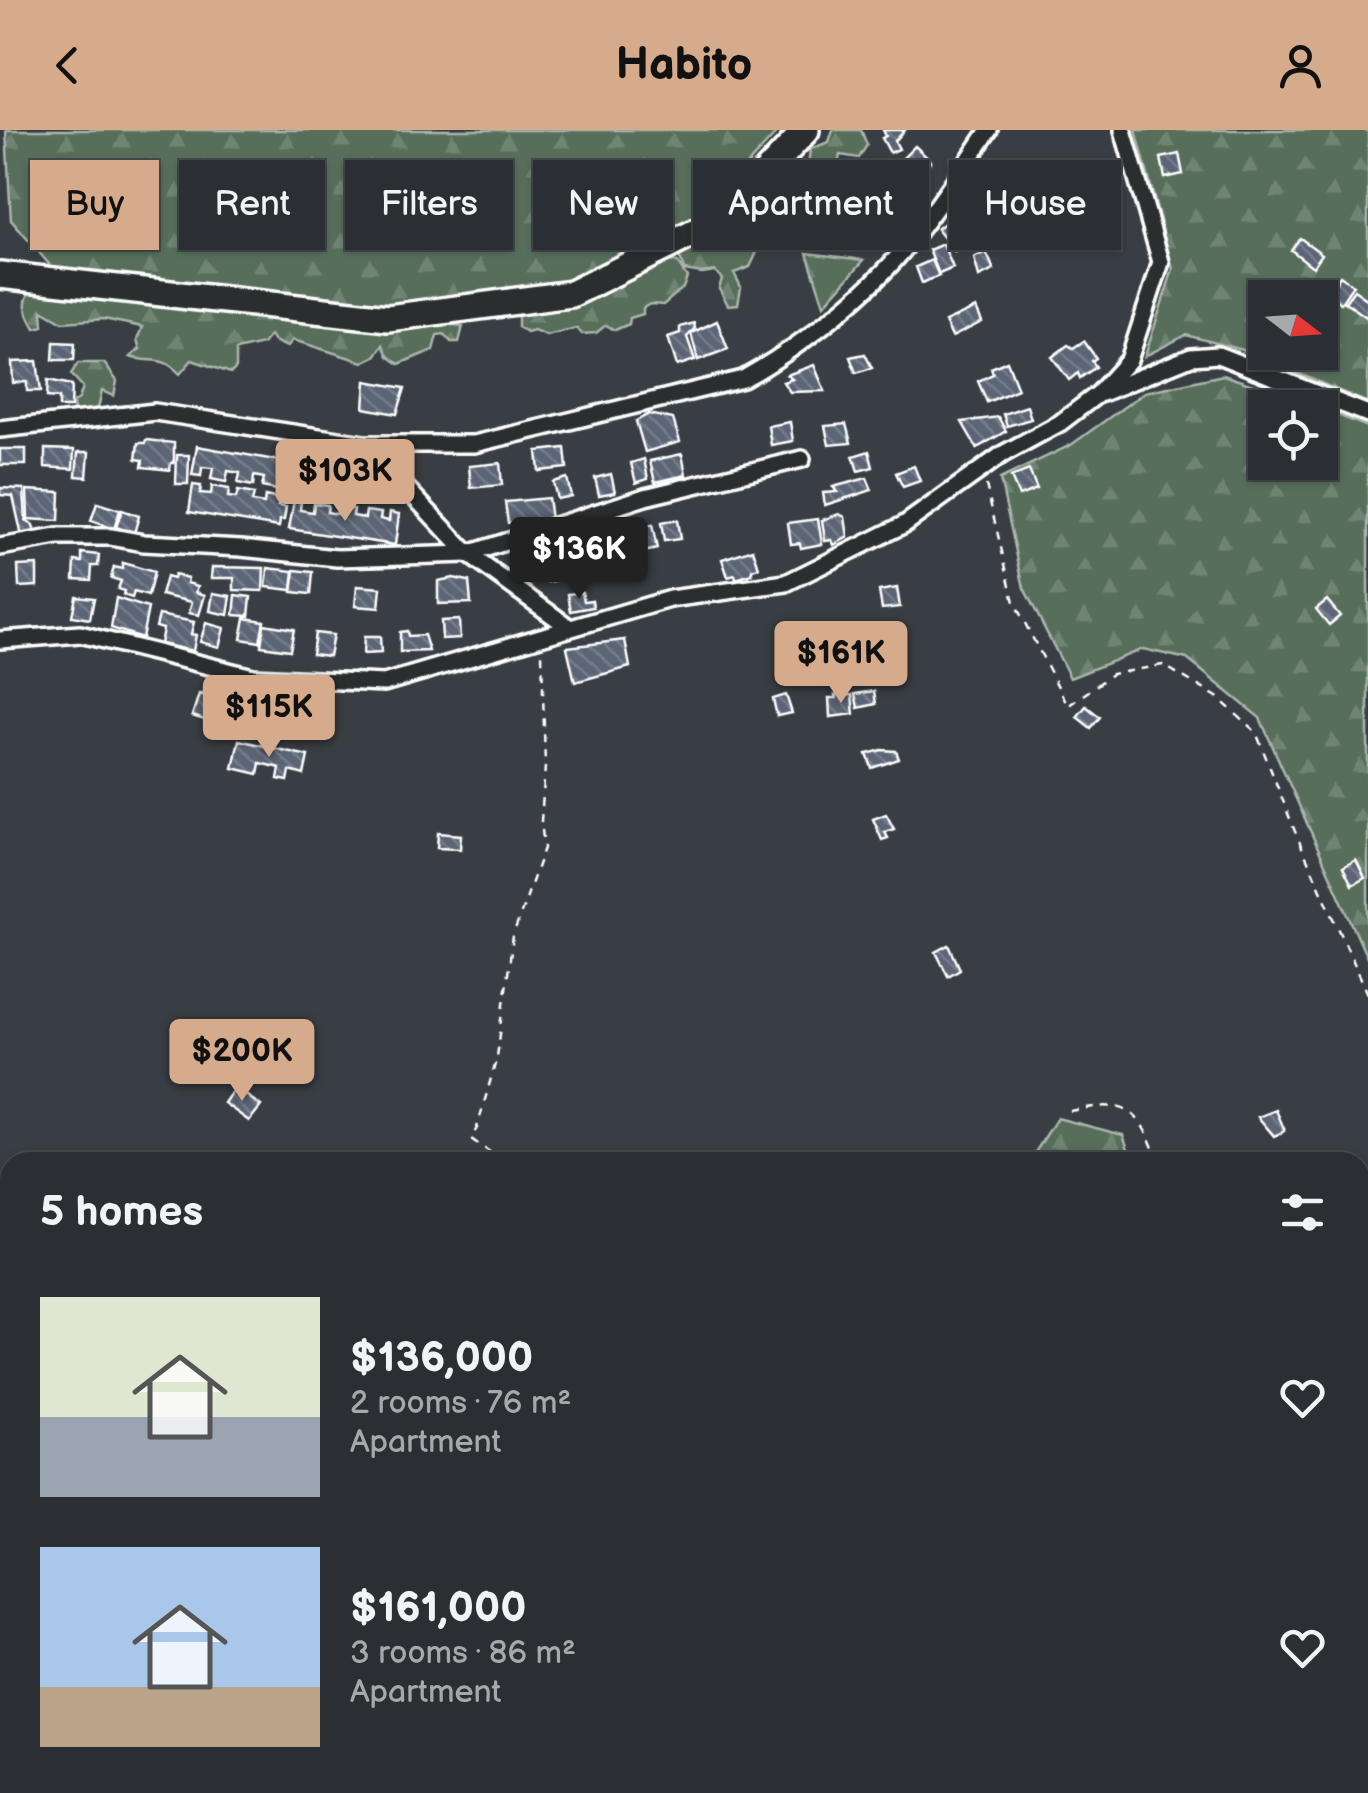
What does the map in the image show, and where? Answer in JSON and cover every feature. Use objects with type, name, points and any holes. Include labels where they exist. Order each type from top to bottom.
[{"type":"highway","points":[[0,275],[388,318],[571,294],[704,228],[762,177],[806,130]]},
{"type":"street","points":[[0,429],[155,412],[365,444],[474,444],[743,378],[773,362],[859,293],[908,246],[989,130]]},
{"type":"street","points":[[0,640],[80,634],[253,677],[384,683],[670,599],[786,583],[906,524],[982,469],[1060,423],[1098,394],[1129,360],[1161,262],[1123,130]]},
{"type":"street","points":[[1098,394],[1191,357],[1218,354],[1368,414]]},
{"type":"street","points":[[365,444],[468,554],[570,628]]},
{"type":"street","points":[[0,547],[57,537],[111,537],[337,558],[468,554],[646,497],[802,460]]},
{"type":"path","points":[[982,469],[1014,602],[1068,706],[1112,674],[1162,665],[1216,697],[1256,732],[1296,834],[1368,994]]},
{"type":"path","points":[[490,1152],[471,1139],[498,1057],[513,936],[544,848],[541,821],[545,692],[541,637]]},
{"type":"path","points":[[1070,1111],[1100,1104],[1124,1107],[1139,1118],[1155,1152]]},
{"type":"green space","points":[[6,130],[779,130],[752,160],[693,160],[693,222],[673,233],[673,160],[533,160],[533,250],[640,250],[565,290],[389,313],[55,271],[37,250],[159,250],[159,160],[30,160],[30,242],[11,220]]},
{"type":"green space","points":[[833,130],[861,130],[867,145],[859,158],[840,155],[839,160],[809,160],[810,149],[829,142]]},
{"type":"green space","points":[[1136,130],[1368,130],[1368,403],[1290,370],[1338,370],[1338,280],[1248,280],[1248,352],[1186,335],[1145,356],[1173,269]]},
{"type":"green space","points":[[693,249],[758,250],[750,267],[734,273],[741,287],[738,304],[728,305],[719,288],[722,279],[715,271],[684,270],[679,255]]},
{"type":"green space","points":[[807,253],[864,260],[824,305]]},
{"type":"green space","points":[[662,260],[677,262],[687,277],[683,288],[663,305],[643,308],[643,314],[630,318],[629,324],[615,330],[606,325],[596,333],[582,334],[577,328],[546,335],[518,327],[518,316],[574,296],[599,296],[601,290]]},
{"type":"green space","points":[[36,283],[463,326],[459,342],[451,342],[444,334],[437,335],[433,350],[399,364],[388,356],[383,345],[375,356],[363,362],[293,340],[287,347],[270,335],[263,344],[236,350],[236,368],[231,373],[192,360],[180,374],[162,362],[130,357],[140,349],[137,340],[142,327],[104,319],[63,322],[42,310],[43,326],[35,328],[26,305]]},
{"type":"green space","points":[[78,363],[104,363],[117,381],[114,396],[102,391],[98,409],[73,413],[74,402],[83,387],[71,374]]},
{"type":"green space","points":[[1223,375],[1268,390],[1248,390],[1248,480],[1338,480],[1338,415],[1368,427],[1368,960],[1260,718],[1187,659],[1143,649],[1070,678],[1024,588],[1000,479],[1071,445],[1145,392]]},
{"type":"green space","points":[[1057,1118],[1123,1135],[1129,1152],[1035,1152]]},
{"type":"building","points":[[883,130],[905,130],[895,141],[899,149],[890,153],[882,138],[886,136]]},
{"type":"building","points":[[915,146],[931,161],[929,163],[929,160],[901,160]]},
{"type":"building","points":[[1179,154],[1183,174],[1165,178],[1161,158]]},
{"type":"building","points":[[949,220],[949,244],[937,229]]},
{"type":"building","points":[[1300,238],[1322,254],[1313,267],[1291,250]]},
{"type":"building","points":[[943,244],[953,268],[939,274],[929,250]]},
{"type":"building","points":[[986,252],[994,270],[979,277],[974,258]]},
{"type":"building","points":[[932,260],[939,276],[922,283],[916,267]]},
{"type":"building","points":[[1340,276],[1353,285],[1341,303],[1338,301]]},
{"type":"building","points":[[1354,290],[1368,300],[1368,318],[1345,302]]},
{"type":"building","points":[[976,308],[982,322],[952,337],[945,322]]},
{"type":"building","points":[[717,321],[728,349],[698,360],[691,333]]},
{"type":"building","points":[[694,323],[695,328],[687,337],[695,360],[677,366],[668,337],[680,333],[680,327]]},
{"type":"building","points":[[1084,341],[1096,358],[1092,361],[1096,367],[1069,380],[1052,357],[1068,345],[1073,348]]},
{"type":"building","points":[[54,342],[75,343],[74,360],[53,360]]},
{"type":"building","points":[[865,354],[872,368],[856,373],[850,357]]},
{"type":"building","points":[[37,361],[41,391],[27,391],[27,382],[13,383],[12,362]]},
{"type":"building","points":[[1007,361],[1018,389],[987,402],[978,381],[993,374],[991,368]]},
{"type":"building","points":[[814,365],[825,391],[790,392],[783,382],[792,379],[787,375]]},
{"type":"building","points":[[48,380],[72,385],[71,407],[59,407],[59,398],[47,397]]},
{"type":"building","points":[[366,381],[405,388],[397,414],[364,408]]},
{"type":"building","points":[[1027,406],[1031,419],[1007,426],[1003,414]]},
{"type":"building","points":[[649,414],[673,419],[680,442],[645,452],[636,421]]},
{"type":"building","points":[[998,417],[1006,431],[977,448],[962,422]]},
{"type":"building","points":[[790,422],[793,441],[771,445],[768,426]]},
{"type":"building","points":[[846,424],[851,443],[829,445],[825,426]]},
{"type":"building","points":[[138,443],[174,443],[170,470],[142,467],[143,460],[136,459]]},
{"type":"building","points":[[197,446],[286,462],[285,469],[292,470],[290,480],[280,478],[277,490],[262,487],[264,478],[254,476],[253,486],[238,483],[240,473],[228,471],[226,482],[211,479],[213,468],[202,467],[201,476],[192,475]]},
{"type":"building","points":[[565,448],[567,468],[539,471],[537,451]]},
{"type":"building","points":[[0,449],[26,449],[26,465],[0,465]]},
{"type":"building","points":[[45,449],[74,450],[73,469],[45,467]]},
{"type":"building","points":[[869,451],[873,467],[858,471],[853,456]]},
{"type":"building","points":[[78,452],[89,452],[87,477],[76,476]]},
{"type":"building","points":[[682,454],[686,475],[655,482],[650,461]]},
{"type":"building","points":[[177,455],[189,455],[188,484],[176,484]]},
{"type":"building","points":[[644,459],[648,479],[636,483],[631,463]]},
{"type":"building","points":[[295,460],[351,471],[346,498],[339,497],[341,487],[328,484],[326,498],[310,495],[312,485],[303,483],[301,494],[290,492]]},
{"type":"building","points":[[500,463],[502,485],[471,488],[469,466]]},
{"type":"building","points":[[914,466],[920,481],[903,487],[896,473]]},
{"type":"building","points":[[1029,470],[1037,489],[1019,496],[1011,477]]},
{"type":"building","points":[[611,474],[615,492],[599,495],[595,478]]},
{"type":"building","points":[[567,478],[571,496],[557,499],[553,482]]},
{"type":"building","points":[[867,478],[872,490],[825,505],[823,493],[837,492],[833,487]]},
{"type":"building","points":[[193,485],[201,486],[200,493],[211,494],[212,486],[229,489],[228,497],[236,498],[238,491],[254,494],[252,502],[264,504],[265,496],[280,499],[278,506],[286,507],[284,520],[280,520],[279,527],[189,512]]},
{"type":"building","points":[[0,488],[24,489],[26,520],[37,536],[23,541],[13,496],[0,495]]},
{"type":"building","points":[[27,490],[60,492],[59,521],[28,519]]},
{"type":"building","points":[[548,498],[551,519],[508,523],[505,502]]},
{"type":"building","points":[[294,500],[301,501],[300,510],[313,512],[314,503],[328,505],[327,512],[338,514],[339,506],[354,509],[353,516],[365,518],[366,511],[381,513],[380,519],[389,521],[390,512],[399,514],[395,545],[289,529]]},
{"type":"building","points":[[97,503],[120,510],[114,529],[91,521]]},
{"type":"building","points":[[122,510],[139,516],[134,533],[116,527]]},
{"type":"building","points":[[839,514],[845,517],[848,537],[834,545],[832,540],[825,541],[822,520]]},
{"type":"building","points":[[818,519],[822,544],[801,548],[800,543],[791,544],[788,523]]},
{"type":"building","points":[[677,520],[680,539],[664,541],[661,523]]},
{"type":"building","points":[[652,525],[657,549],[617,558],[612,535]]},
{"type":"building","points":[[753,549],[759,568],[736,579],[735,575],[728,577],[722,559]]},
{"type":"building","points":[[82,553],[99,555],[98,566],[92,566],[91,580],[74,579],[75,561],[82,562]]},
{"type":"building","points":[[562,561],[566,578],[549,582],[545,564]]},
{"type":"building","points":[[123,563],[154,572],[148,596],[134,592],[132,598],[118,589],[121,581],[111,578],[114,567],[122,569]]},
{"type":"building","points":[[37,565],[37,586],[19,587],[18,566]]},
{"type":"building","points":[[212,567],[264,568],[263,591],[234,590],[234,578],[211,578]]},
{"type":"building","points":[[268,568],[294,571],[292,590],[266,587]]},
{"type":"building","points":[[295,570],[313,572],[311,594],[292,592]]},
{"type":"building","points":[[174,575],[188,578],[187,583],[198,586],[196,592],[205,595],[199,615],[189,613],[192,602],[161,595],[166,577],[173,579]]},
{"type":"building","points":[[438,581],[469,581],[471,603],[438,604]]},
{"type":"building","points":[[357,586],[381,588],[379,608],[355,606]]},
{"type":"building","points":[[897,588],[900,607],[882,609],[879,591]]},
{"type":"building","points":[[582,592],[584,601],[592,600],[593,607],[571,611],[568,594]]},
{"type":"building","points":[[213,593],[231,596],[228,615],[210,611]]},
{"type":"building","points":[[236,595],[251,597],[249,616],[234,615]]},
{"type":"building","points":[[76,596],[94,598],[90,619],[72,616]]},
{"type":"building","points":[[116,598],[148,608],[142,638],[111,628]]},
{"type":"building","points":[[1327,600],[1340,616],[1329,625],[1316,609]]},
{"type":"building","points":[[159,615],[194,622],[193,651],[160,644],[163,629],[156,627]]},
{"type":"building","points":[[245,618],[264,621],[260,642],[241,639]]},
{"type":"building","points":[[459,620],[460,638],[442,639],[441,621]]},
{"type":"building","points":[[206,623],[224,628],[219,647],[200,642]]},
{"type":"building","points":[[264,624],[294,629],[290,650],[261,646]]},
{"type":"building","points":[[407,631],[408,636],[424,635],[429,651],[400,652],[400,632]]},
{"type":"building","points":[[315,633],[333,635],[329,656],[312,654]]},
{"type":"building","points":[[364,637],[380,637],[381,653],[363,654]]},
{"type":"building","points":[[625,640],[630,667],[575,682],[567,647]]},
{"type":"building","points":[[205,689],[221,701],[223,695],[231,697],[223,726],[192,716],[199,694],[203,695]]},
{"type":"building","points":[[874,691],[876,704],[858,708],[855,694]]},
{"type":"building","points":[[786,695],[792,713],[777,716],[773,699]]},
{"type":"building","points":[[835,695],[852,695],[854,714],[830,717],[829,698],[836,698]]},
{"type":"building","points":[[1086,706],[1100,717],[1091,728],[1077,717]]},
{"type":"building","points":[[239,740],[308,756],[304,775],[290,771],[288,781],[278,779],[280,768],[260,763],[258,774],[233,768]]},
{"type":"building","points":[[896,751],[899,759],[872,768],[867,754]]},
{"type":"building","points":[[886,814],[894,829],[885,832],[888,838],[882,840],[873,819]]},
{"type":"building","points":[[438,833],[461,835],[460,849],[437,848]]},
{"type":"building","points":[[1356,860],[1365,878],[1352,885],[1343,867]]},
{"type":"building","points":[[949,945],[960,969],[948,976],[936,952]]},
{"type":"building","points":[[235,1087],[261,1106],[249,1121],[224,1103]]},
{"type":"building","points":[[1276,1110],[1285,1131],[1274,1136],[1258,1117]]}]
